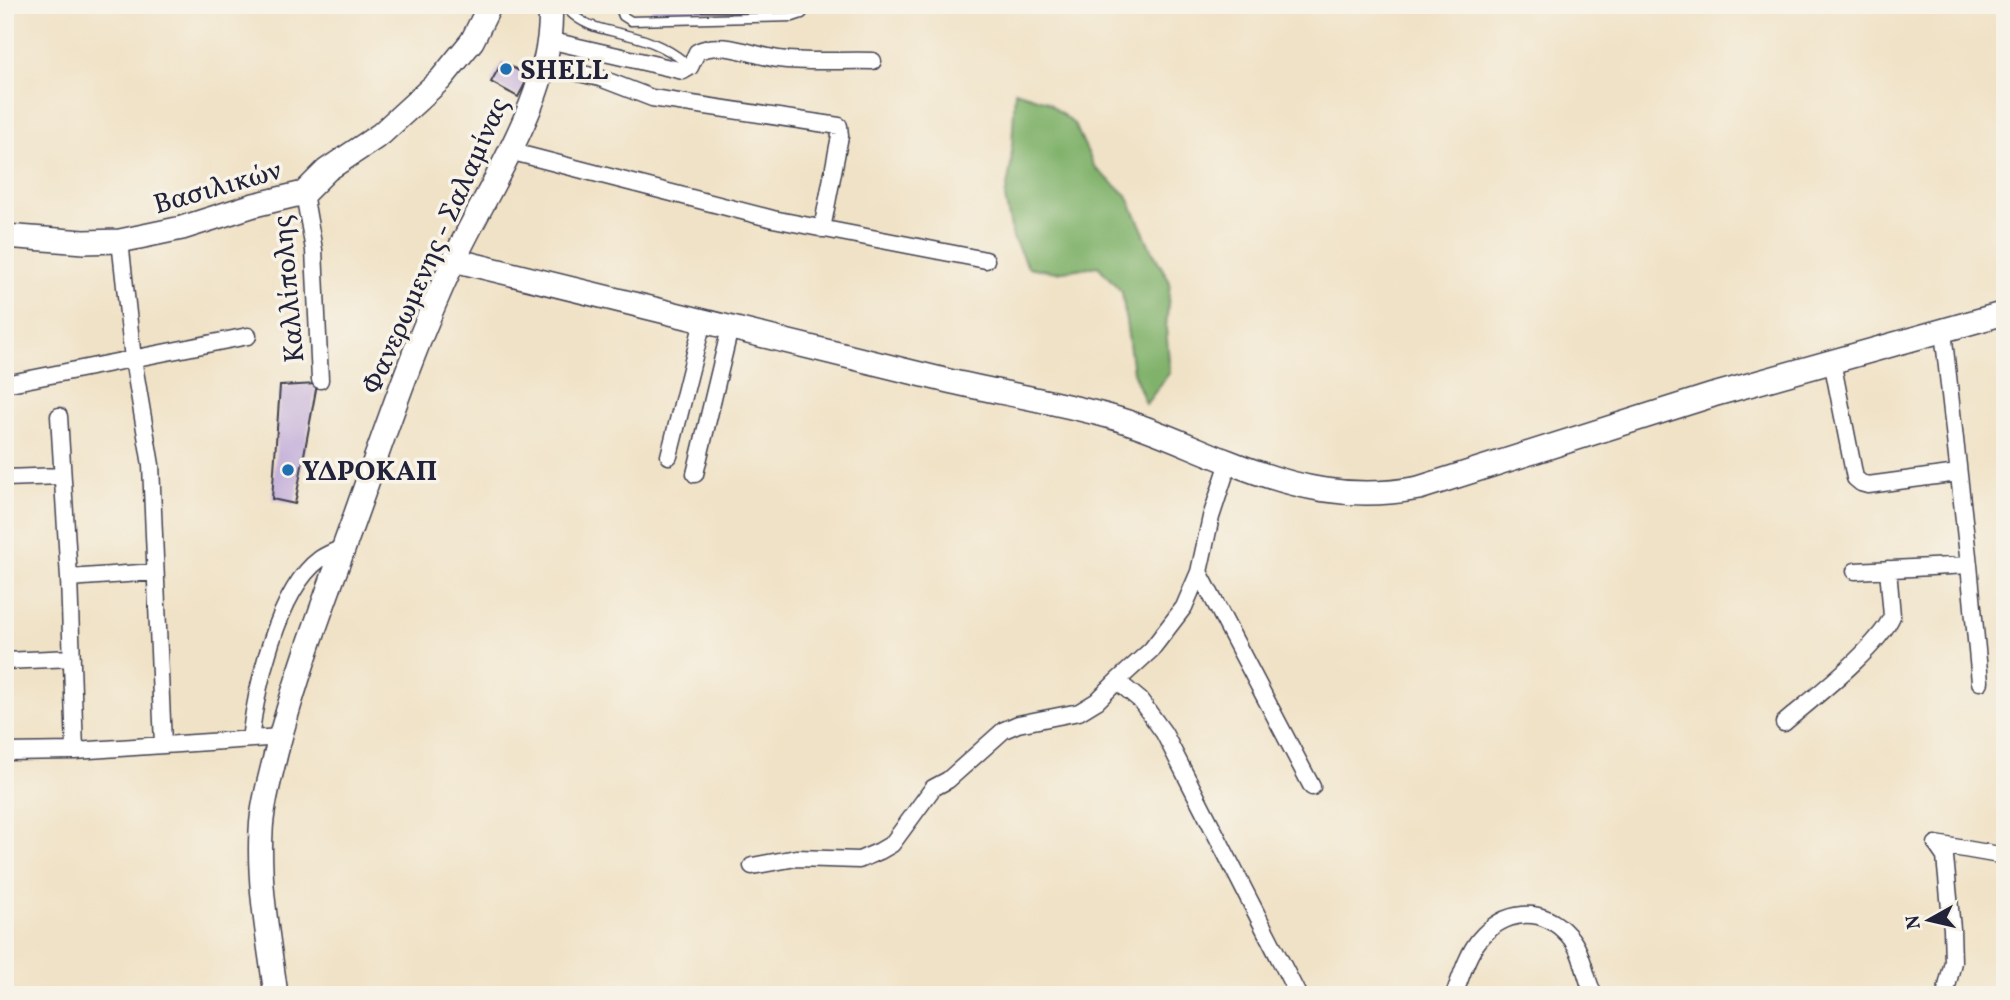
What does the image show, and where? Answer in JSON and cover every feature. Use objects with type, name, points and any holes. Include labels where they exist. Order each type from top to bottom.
[{"type":"street","name":"Βασιλικών","points":[[5,236],[71,242],[120,242],[181,228],[254,205],[304,193],[327,170],[381,134],[441,79],[472,41],[490,5]]},
{"type":"street","name":"Φανερωμενης - Σαλαμίνας","points":[[276,995],[261,869],[261,829],[268,784],[281,737],[307,647],[411,357],[454,260],[509,151],[542,77],[548,40],[560,8]]},
{"type":"street","points":[[548,40],[683,71],[690,67],[697,52],[708,47],[752,52],[777,59],[873,61]]},
{"type":"street","points":[[544,65],[600,78],[652,98],[839,126],[840,136],[822,229]]},
{"type":"street","points":[[509,151],[701,202],[822,229],[986,260]]},
{"type":"street","name":"Καλλίπολης","points":[[304,193],[314,250],[320,380]]},
{"type":"street","points":[[120,242],[133,359],[151,464],[163,744]]},
{"type":"street","points":[[454,260],[950,382],[1111,417],[1165,434],[1229,462],[1291,484],[1369,495],[1419,488],[1713,395],[2005,313]]},
{"type":"street","points":[[669,456],[703,321]]},
{"type":"street","points":[[695,474],[730,328]]},
{"type":"street","points":[[1943,331],[1980,682]]},
{"type":"street","points":[[5,384],[248,337]]},
{"type":"street","points":[[1832,362],[1855,478],[1868,485],[1958,473]]},
{"type":"street","points":[[58,416],[69,578],[75,751]]},
{"type":"street","points":[[752,866],[796,858],[859,860],[880,851],[892,845],[933,788],[948,780],[1004,730],[1018,724],[1079,712],[1097,701],[1150,650],[1184,607],[1199,572],[1211,517],[1229,462]]},
{"type":"street","points":[[5,478],[62,476]]},
{"type":"street","points":[[250,739],[259,680],[290,595],[319,560],[344,547]]},
{"type":"street","points":[[1855,571],[1969,565]]},
{"type":"street","points":[[1784,723],[1823,691],[1889,622],[1892,616],[1888,569]]},
{"type":"street","points":[[69,578],[156,572]]},
{"type":"street","points":[[1199,572],[1312,787]]},
{"type":"street","points":[[5,661],[72,658]]},
{"type":"street","points":[[1117,681],[1140,699],[1164,733],[1298,995]]},
{"type":"street","points":[[5,752],[75,751],[281,737]]},
{"type":"street","points":[[1945,995],[1953,944],[1945,857],[1937,844],[2005,856]]},
{"type":"street","points":[[1454,995],[1478,942],[1497,923],[1524,914],[1547,918],[1569,935],[1584,962],[1591,994]]},
{"type":"lane","points":[[560,8],[617,5],[623,16],[631,21],[793,17],[802,14],[809,5]]},
{"type":"lane","points":[[560,8],[591,27],[631,35],[668,51],[690,67]]},
{"type":"green space","points":[[1015,91],[1046,101],[1075,125],[1095,168],[1127,195],[1150,247],[1170,282],[1166,328],[1170,372],[1146,404],[1133,372],[1122,292],[1098,266],[1056,272],[1028,267],[1013,238],[1005,198],[1011,165]]},
{"type":"building","points":[[651,5],[777,5],[777,12],[651,11]]},
{"type":"building","points":[[502,62],[529,76],[518,97],[491,82]]},
{"type":"building","name":"ΥΔΡΟΚΑΠ","points":[[317,384],[295,504],[272,499],[280,386]]},
{"type":"place","name":"SHELL","points":[[506,69]]},
{"type":"place","name":"ΥΔΡΟΚΑΠ","points":[[288,470]]}]
